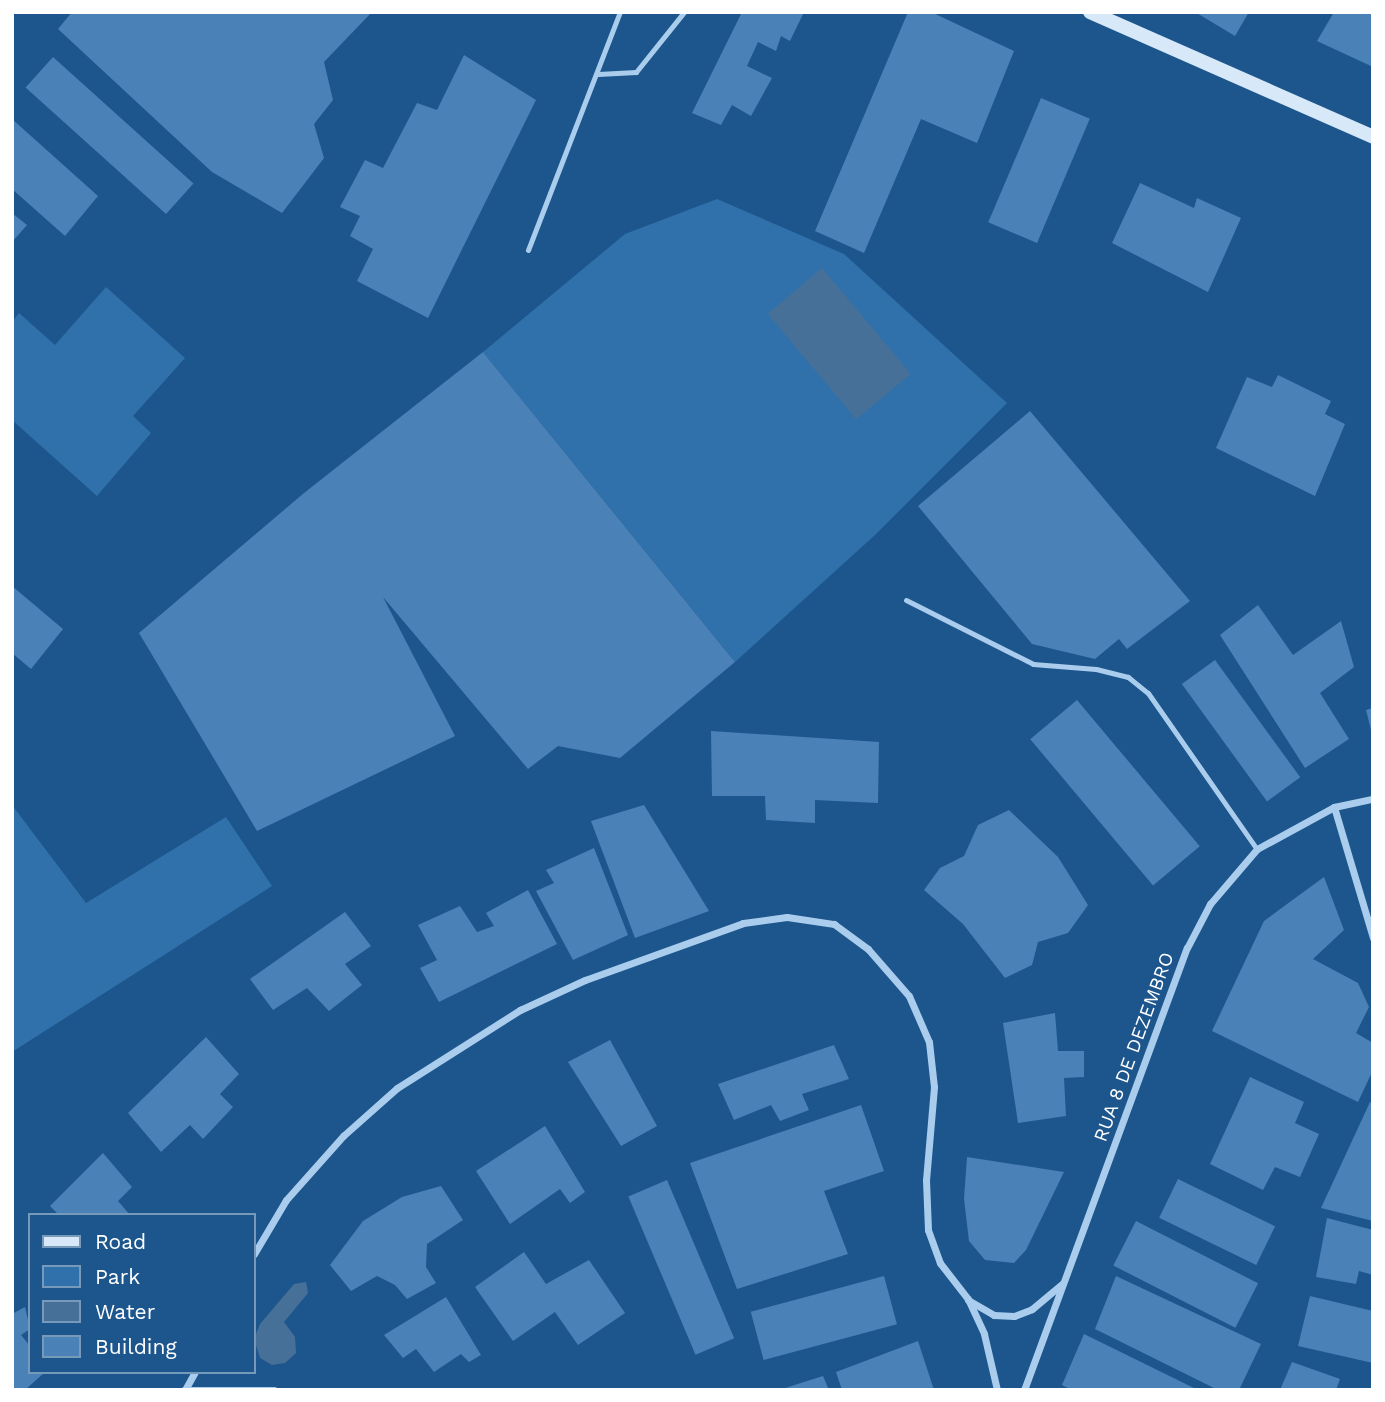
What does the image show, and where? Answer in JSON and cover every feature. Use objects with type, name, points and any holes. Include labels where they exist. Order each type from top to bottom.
[{"type":"main road","points":[[1090,12],[1373,137]]},
{"type":"street","name":"RUA 8 DE DEZEMBRO","points":[[1024,1390],[1187,948],[1210,904],[1257,849],[1334,807],[1373,799]]},
{"type":"street","points":[[1334,807],[1373,938]]},
{"type":"street","points":[[256,1251],[286,1200],[343,1136],[397,1088],[520,1010],[584,980],[743,923],[787,917],[834,924],[868,948],[909,996],[929,1042],[934,1087],[926,1180],[928,1230],[940,1263],[968,1299],[995,1366],[998,1390]]},
{"type":"street","points":[[968,1299],[994,1315],[1014,1316],[1032,1309],[1063,1284]]},
{"type":"street","points":[[185,1389],[274,1390]]},
{"type":"lane","points":[[527,250],[620,12]]},
{"type":"lane","points":[[598,74],[636,72],[684,12]]},
{"type":"lane","points":[[906,600],[1033,664],[1096,669],[1128,677],[1148,693],[1257,849]]},
{"type":"green space","points":[[717,199],[844,254],[1007,403],[875,535],[735,662],[483,352],[625,234]]},
{"type":"green space","points":[[106,287],[185,358],[133,416],[151,433],[97,496],[12,420],[12,322],[19,313],[55,345]]},
{"type":"green space","points":[[12,805],[86,903],[226,817],[272,886],[12,1052]]},
{"type":"water","points":[[822,268],[911,374],[856,419],[768,314]]},
{"type":"water","points":[[306,1282],[308,1293],[284,1322],[295,1337],[296,1353],[285,1363],[272,1365],[260,1358],[256,1334],[260,1324],[294,1284]]},
{"type":"building","points":[[72,12],[372,12],[324,62],[333,100],[314,124],[324,158],[282,213],[212,172],[58,29]]},
{"type":"building","points":[[742,12],[804,12],[790,41],[781,36],[776,51],[758,42],[747,66],[772,78],[751,116],[732,105],[721,125],[692,113]]},
{"type":"building","points":[[908,12],[931,12],[1014,51],[977,143],[921,119],[864,253],[815,231]]},
{"type":"building","points":[[1195,12],[1249,12],[1235,36]]},
{"type":"building","points":[[1334,12],[1373,12],[1373,67],[1317,41]]},
{"type":"building","points":[[464,55],[536,100],[428,318],[357,281],[373,249],[350,236],[360,216],[340,207],[365,160],[383,168],[417,103],[437,110]]},
{"type":"building","points":[[53,57],[193,183],[166,214],[26,87]]},
{"type":"building","points":[[1041,98],[1090,119],[1037,243],[988,222]]},
{"type":"building","points":[[12,119],[98,196],[65,236],[12,189]]},
{"type":"building","points":[[1140,183],[1194,208],[1197,198],[1241,218],[1208,292],[1112,243]]},
{"type":"building","points":[[12,213],[27,225],[12,242]]},
{"type":"building","points":[[483,352],[735,662],[620,758],[558,746],[528,769],[383,597],[455,736],[257,831],[139,633],[304,493]]},
{"type":"building","points":[[1278,375],[1331,401],[1325,414],[1345,424],[1315,496],[1216,448],[1247,377],[1272,387]]},
{"type":"building","points":[[1030,411],[1190,601],[1127,649],[1119,639],[1095,659],[1032,644],[918,506]]},
{"type":"building","points":[[12,586],[63,629],[31,669],[12,653]]},
{"type":"building","points":[[1258,605],[1293,655],[1341,621],[1354,667],[1320,693],[1349,739],[1305,768],[1220,635]]},
{"type":"building","points":[[1215,660],[1300,777],[1267,801],[1182,684]]},
{"type":"building","points":[[1077,700],[1200,846],[1153,886],[1030,739]]},
{"type":"building","points":[[1373,708],[1373,734],[1372,734],[1366,710]]},
{"type":"building","points":[[711,731],[879,742],[878,803],[815,800],[815,823],[766,820],[765,796],[712,796]]},
{"type":"building","points":[[644,805],[709,911],[635,938],[591,821]]},
{"type":"building","points":[[1009,810],[1058,857],[1088,905],[1068,933],[1038,942],[1032,965],[1005,978],[963,924],[924,890],[940,868],[964,856],[978,825]]},
{"type":"building","points":[[594,848],[628,935],[573,960],[536,891],[554,883],[546,870]]},
{"type":"building","points":[[1324,877],[1344,930],[1313,959],[1358,983],[1369,1007],[1356,1033],[1373,1043],[1373,1070],[1358,1102],[1212,1031],[1264,921]]},
{"type":"building","points":[[528,890],[557,944],[439,1002],[420,968],[437,960],[418,925],[460,906],[477,932],[494,926],[486,913]]},
{"type":"building","points":[[345,912],[371,946],[345,964],[362,985],[329,1011],[307,988],[273,1010],[250,979]]},
{"type":"building","points":[[1055,1013],[1058,1051],[1084,1051],[1084,1077],[1064,1078],[1066,1116],[1018,1123],[1003,1023]]},
{"type":"building","points":[[206,1037],[239,1074],[220,1094],[233,1107],[203,1139],[190,1125],[161,1152],[128,1113]]},
{"type":"building","points":[[610,1040],[657,1126],[621,1146],[568,1062]]},
{"type":"building","points":[[834,1045],[849,1079],[802,1094],[809,1110],[780,1121],[771,1105],[734,1120],[718,1084]]},
{"type":"building","points":[[1250,1077],[1304,1102],[1295,1123],[1319,1134],[1300,1177],[1275,1167],[1263,1190],[1210,1164]]},
{"type":"building","points":[[1370,1102],[1373,1103],[1373,1221],[1321,1208]]},
{"type":"building","points":[[861,1105],[884,1171],[824,1191],[848,1254],[737,1289],[690,1163]]},
{"type":"building","points":[[545,1126],[585,1192],[570,1203],[560,1189],[510,1224],[476,1171]]},
{"type":"building","points":[[103,1153],[132,1187],[118,1201],[128,1213],[57,1213],[50,1206]]},
{"type":"building","points":[[967,1157],[1064,1172],[1026,1250],[1014,1263],[985,1260],[969,1241],[964,1199]]},
{"type":"building","points":[[1178,1179],[1275,1226],[1256,1265],[1159,1218]]},
{"type":"building","points":[[667,1180],[734,1338],[696,1355],[628,1196]]},
{"type":"building","points":[[441,1186],[463,1220],[427,1244],[426,1267],[436,1283],[407,1299],[395,1285],[377,1276],[351,1291],[330,1265],[363,1221],[402,1197]]},
{"type":"building","points":[[1327,1218],[1373,1230],[1373,1275],[1359,1271],[1356,1284],[1316,1277]]},
{"type":"building","points":[[1136,1221],[1258,1283],[1235,1328],[1113,1266]]},
{"type":"building","points":[[524,1252],[546,1284],[589,1260],[625,1313],[578,1345],[555,1312],[513,1341],[475,1287]]},
{"type":"building","points":[[884,1276],[897,1324],[764,1360],[751,1312]]},
{"type":"building","points":[[1116,1276],[1261,1344],[1239,1390],[1218,1390],[1095,1329]]},
{"type":"building","points":[[1310,1296],[1373,1311],[1373,1363],[1298,1346]]},
{"type":"building","points":[[446,1297],[481,1355],[469,1362],[461,1354],[434,1372],[416,1349],[403,1358],[384,1335]]},
{"type":"building","points":[[25,1307],[28,1330],[21,1335],[28,1344],[28,1374],[43,1374],[25,1390],[12,1390],[12,1314]]},
{"type":"building","points":[[1084,1334],[1198,1390],[1072,1390],[1062,1385]]},
{"type":"building","points":[[918,1341],[934,1390],[842,1390],[836,1372]]},
{"type":"building","points":[[1292,1362],[1340,1379],[1336,1390],[1280,1390]]},
{"type":"building","points":[[823,1376],[829,1390],[782,1389]]}]
